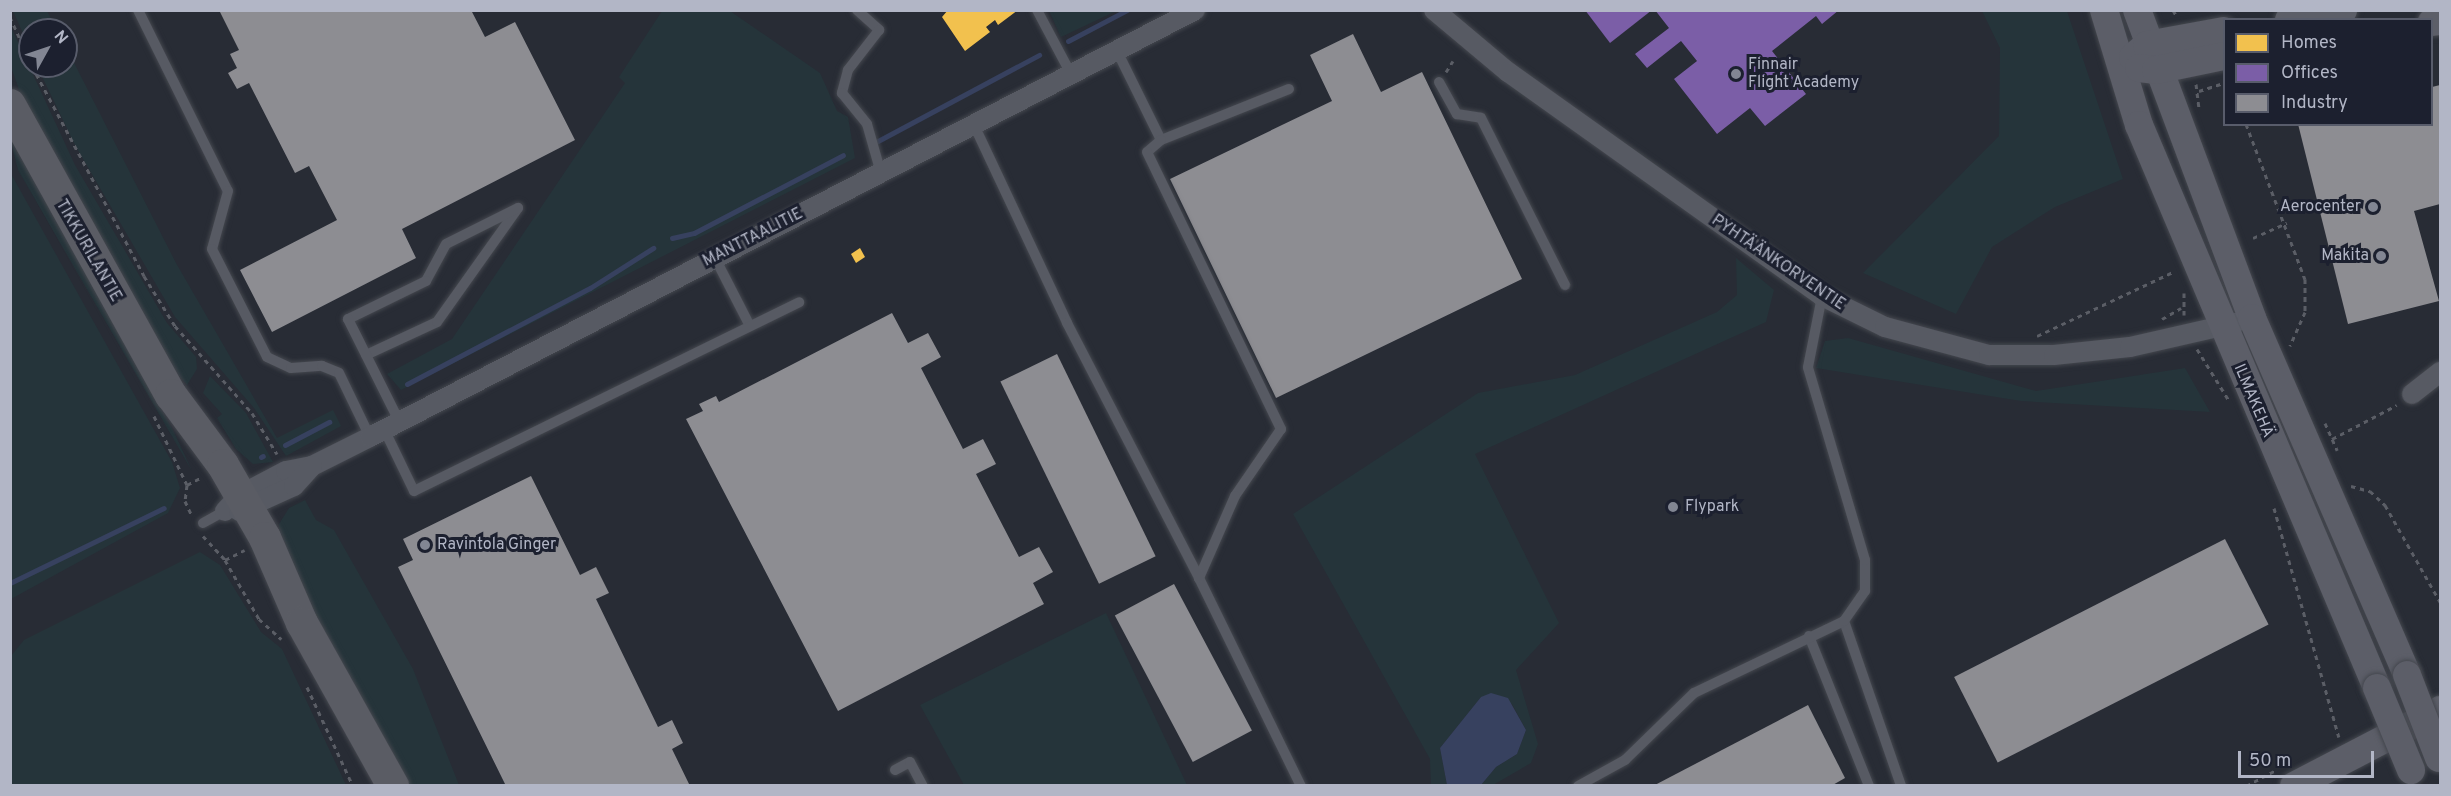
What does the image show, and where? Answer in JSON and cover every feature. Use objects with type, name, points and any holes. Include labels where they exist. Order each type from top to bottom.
[{"type":"main road","name":"ILMAKEHÄ","points":[[2104,10],[2139,125],[2221,327],[2414,778]]},
{"type":"main road","name":"ILMAKEHÄ","points":[[2137,10],[2151,58],[2252,318],[2407,675],[2440,760]]},
{"type":"main road","points":[[2300,18],[2343,10]]},
{"type":"main road","points":[[2122,66],[2186,50],[2223,32]]},
{"type":"main road","points":[[2186,50],[2223,56]]},
{"type":"main road","name":"TIKKURILANTIE","points":[[10,105],[41,169],[171,395],[294,633],[342,699],[393,786]]},
{"type":"main road","name":"TIKKURILANTIE","points":[[342,699],[375,786]]},
{"type":"main road","points":[[2294,786],[2440,710]]},
{"type":"street","name":"MANTTAALITIE","points":[[229,510],[294,486],[312,466],[1195,10]]},
{"type":"street","name":"PYHTÄÄNKORVENTIE","points":[[1434,10],[1508,72],[1822,296],[1895,330],[1989,355],[2054,355],[2192,335],[2252,318]]},
{"type":"street","points":[[2412,394],[2440,372]]},
{"type":"lane","points":[[138,10],[228,191],[212,249],[267,357],[291,368],[322,366],[339,374],[384,429]]},
{"type":"lane","points":[[857,10],[879,30],[848,70],[842,93],[867,124],[881,173]]},
{"type":"lane","points":[[1037,10],[1071,74]]},
{"type":"lane","points":[[1117,51],[1161,140]]},
{"type":"lane","points":[[1439,82],[1457,114],[1482,118],[1565,285]]},
{"type":"lane","points":[[1199,578],[1235,496],[1281,429],[1146,152],[1161,140],[1289,89]]},
{"type":"lane","points":[[974,125],[1067,323],[1199,578],[1301,786]]},
{"type":"lane","points":[[366,356],[437,322],[518,208],[446,244],[426,281],[348,318],[366,356],[384,429],[414,491],[799,302]]},
{"type":"lane","points":[[715,258],[750,326]]},
{"type":"lane","points":[[1578,786],[1625,760],[1694,693],[1844,621],[1865,591],[1865,560],[1808,367],[1822,296]]},
{"type":"lane","points":[[1844,621],[1901,786]]},
{"type":"lane","points":[[1809,636],[1869,786]]},
{"type":"lane","points":[[895,770],[910,762],[923,786]]},
{"type":"path","points":[[2173,10],[2199,91],[2196,117]]},
{"type":"path","points":[[10,17],[18,35]]},
{"type":"path","points":[[38,78],[150,286],[176,326],[252,413],[282,464]]},
{"type":"path","points":[[2199,91],[2223,83]]},
{"type":"path","points":[[2247,126],[2287,223],[2305,279],[2305,312],[2290,346]]},
{"type":"path","points":[[2253,238],[2287,223]]},
{"type":"path","points":[[2245,237],[2250,248]]},
{"type":"path","points":[[2176,261],[2180,272]]},
{"type":"path","points":[[2052,338],[2030,339],[2173,272]]},
{"type":"path","points":[[2184,282],[2181,308],[2192,335],[2230,402]]},
{"type":"path","points":[[2153,322],[2181,308]]},
{"type":"path","points":[[2285,335],[2294,356]]},
{"type":"path","points":[[2332,439],[2373,421],[2412,394]]},
{"type":"path","points":[[2323,418],[2340,458]]},
{"type":"path","points":[[2347,476],[2355,496]]},
{"type":"path","points":[[2351,486],[2370,491],[2385,505],[2440,602]]},
{"type":"path","points":[[2270,497],[2339,737]]},
{"type":"path","points":[[208,546],[225,560],[259,619],[294,633]]},
{"type":"path","points":[[306,684],[352,786]]},
{"type":"shaded area","points":[[13,11],[47,11],[51,18],[18,18],[18,22]]},
{"type":"shaded area","points":[[662,11],[730,11],[820,73],[837,111],[848,117],[855,158],[401,390],[387,374],[452,339],[625,83],[619,77]]},
{"type":"shaded area","points":[[1049,11],[1116,11],[1061,37]]},
{"type":"shaded area","points":[[1982,11],[2067,11],[2123,179],[2055,207],[1992,247],[1956,314],[1863,273],[1999,136],[2000,48]]},
{"type":"shaded area","points":[[11,27],[18,42],[18,78],[35,78],[75,165],[167,323],[196,357],[197,369],[187,385],[169,364],[26,109],[11,67]]},
{"type":"shaded area","points":[[78,71],[176,263],[277,438],[333,410],[341,426],[286,456],[254,408],[175,317],[75,145],[43,78],[78,78]]},
{"type":"shaded area","points":[[10,138],[174,432],[192,471],[18,170]]},
{"type":"shaded area","points":[[10,172],[172,462],[180,488],[168,513],[11,599]]},
{"type":"shaded area","points":[[1736,258],[1774,290],[1766,322],[1475,454],[1559,623],[1516,670],[1538,744],[1531,763],[1493,785],[1481,785],[1496,767],[1517,754],[1526,730],[1512,704],[1481,697],[1440,748],[1447,785],[1431,785],[1430,759],[1293,514],[1478,393],[1575,375],[1717,312],[1737,295]]},
{"type":"shaded area","points":[[1848,338],[2036,391],[2185,368],[2210,412],[2021,401],[1816,368],[1825,341]]},
{"type":"shaded area","points":[[210,376],[246,413],[273,462],[253,464],[236,449],[217,418],[222,414],[203,393]]},
{"type":"shaded area","points":[[305,500],[316,520],[334,530],[413,669],[459,785],[403,785],[281,552],[279,524],[289,508]]},
{"type":"shaded area","points":[[200,552],[220,565],[261,632],[282,649],[346,785],[11,785],[11,656],[24,640]]},
{"type":"shaded area","points":[[1106,613],[1187,785],[964,785],[920,705]]},
{"type":"water","points":[[1491,693],[1508,698],[1526,730],[1517,754],[1496,767],[1481,785],[1447,785],[1440,748],[1481,697]]},
{"type":"building: Homes","points":[[948,10],[1018,10],[998,25],[995,20],[986,27],[990,32],[965,51],[942,17]]},
{"type":"building: Homes","points":[[860,248],[865,257],[856,263],[851,254]]},
{"type":"building: Offices","points":[[1585,10],[1652,10],[1610,43]]},
{"type":"building: Offices","name":"Finnair Flight Academy","points":[[1655,10],[1839,10],[1822,24],[1816,16],[1772,51],[1806,94],[1765,126],[1750,108],[1717,134],[1674,79],[1697,61],[1681,41],[1647,68],[1635,54],[1669,28]]},
{"type":"building: Industry","points":[[219,10],[471,10],[485,37],[515,22],[575,140],[402,229],[416,258],[272,332],[240,270],[337,220],[309,166],[295,173],[249,83],[237,89],[228,73],[237,68],[230,54],[239,50]]},
{"type":"building: Industry","points":[[1353,34],[1381,92],[1422,72],[1522,279],[1276,398],[1170,179],[1332,101],[1310,55]]},
{"type":"building: Industry","name":"Aerocenter","points":[[2440,85],[2440,204],[2414,211],[2439,301],[2348,324],[2298,126],[2433,126],[2433,87]]},
{"type":"building: Industry","points":[[892,313],[908,343],[928,333],[941,357],[921,368],[963,449],[983,439],[996,464],[976,474],[1019,557],[1039,547],[1053,572],[1033,583],[1044,604],[838,711],[686,419],[703,411],[699,404],[716,396],[719,402]]},
{"type":"building: Industry","points":[[1057,354],[1156,556],[1099,584],[1000,382]]},
{"type":"building: Industry","points":[[531,476],[580,575],[596,567],[609,593],[596,599],[658,727],[672,720],[683,743],[672,749],[690,786],[506,786],[398,567],[413,560],[403,539]]},
{"type":"building: Industry","points":[[2225,539],[2269,625],[1998,763],[1954,677]]},
{"type":"building: Industry","points":[[1174,584],[1252,731],[1193,762],[1115,615]]},
{"type":"building: Industry","points":[[1808,705],[1845,778],[1831,786],[1653,786]]},
{"type":"waterway","points":[[1068,41],[1127,10]]},
{"type":"waterway","points":[[876,142],[1039,55]]},
{"type":"waterway","points":[[672,238],[694,233],[843,155]]},
{"type":"waterway","points":[[407,384],[590,288],[653,248]]},
{"type":"waterway","points":[[285,445],[329,422]]},
{"type":"waterway","points":[[10,583],[164,508]]},
{"type":"place","name":"Finnair Flight Academy","points":[[1736,74]]},
{"type":"place","name":"Aerocenter","points":[[2373,207]]},
{"type":"place","name":"Makita","points":[[2381,256]]},
{"type":"place","name":"Flypark","points":[[1673,507]]},
{"type":"place","name":"Ravintola Ginger","points":[[425,545]]}]
